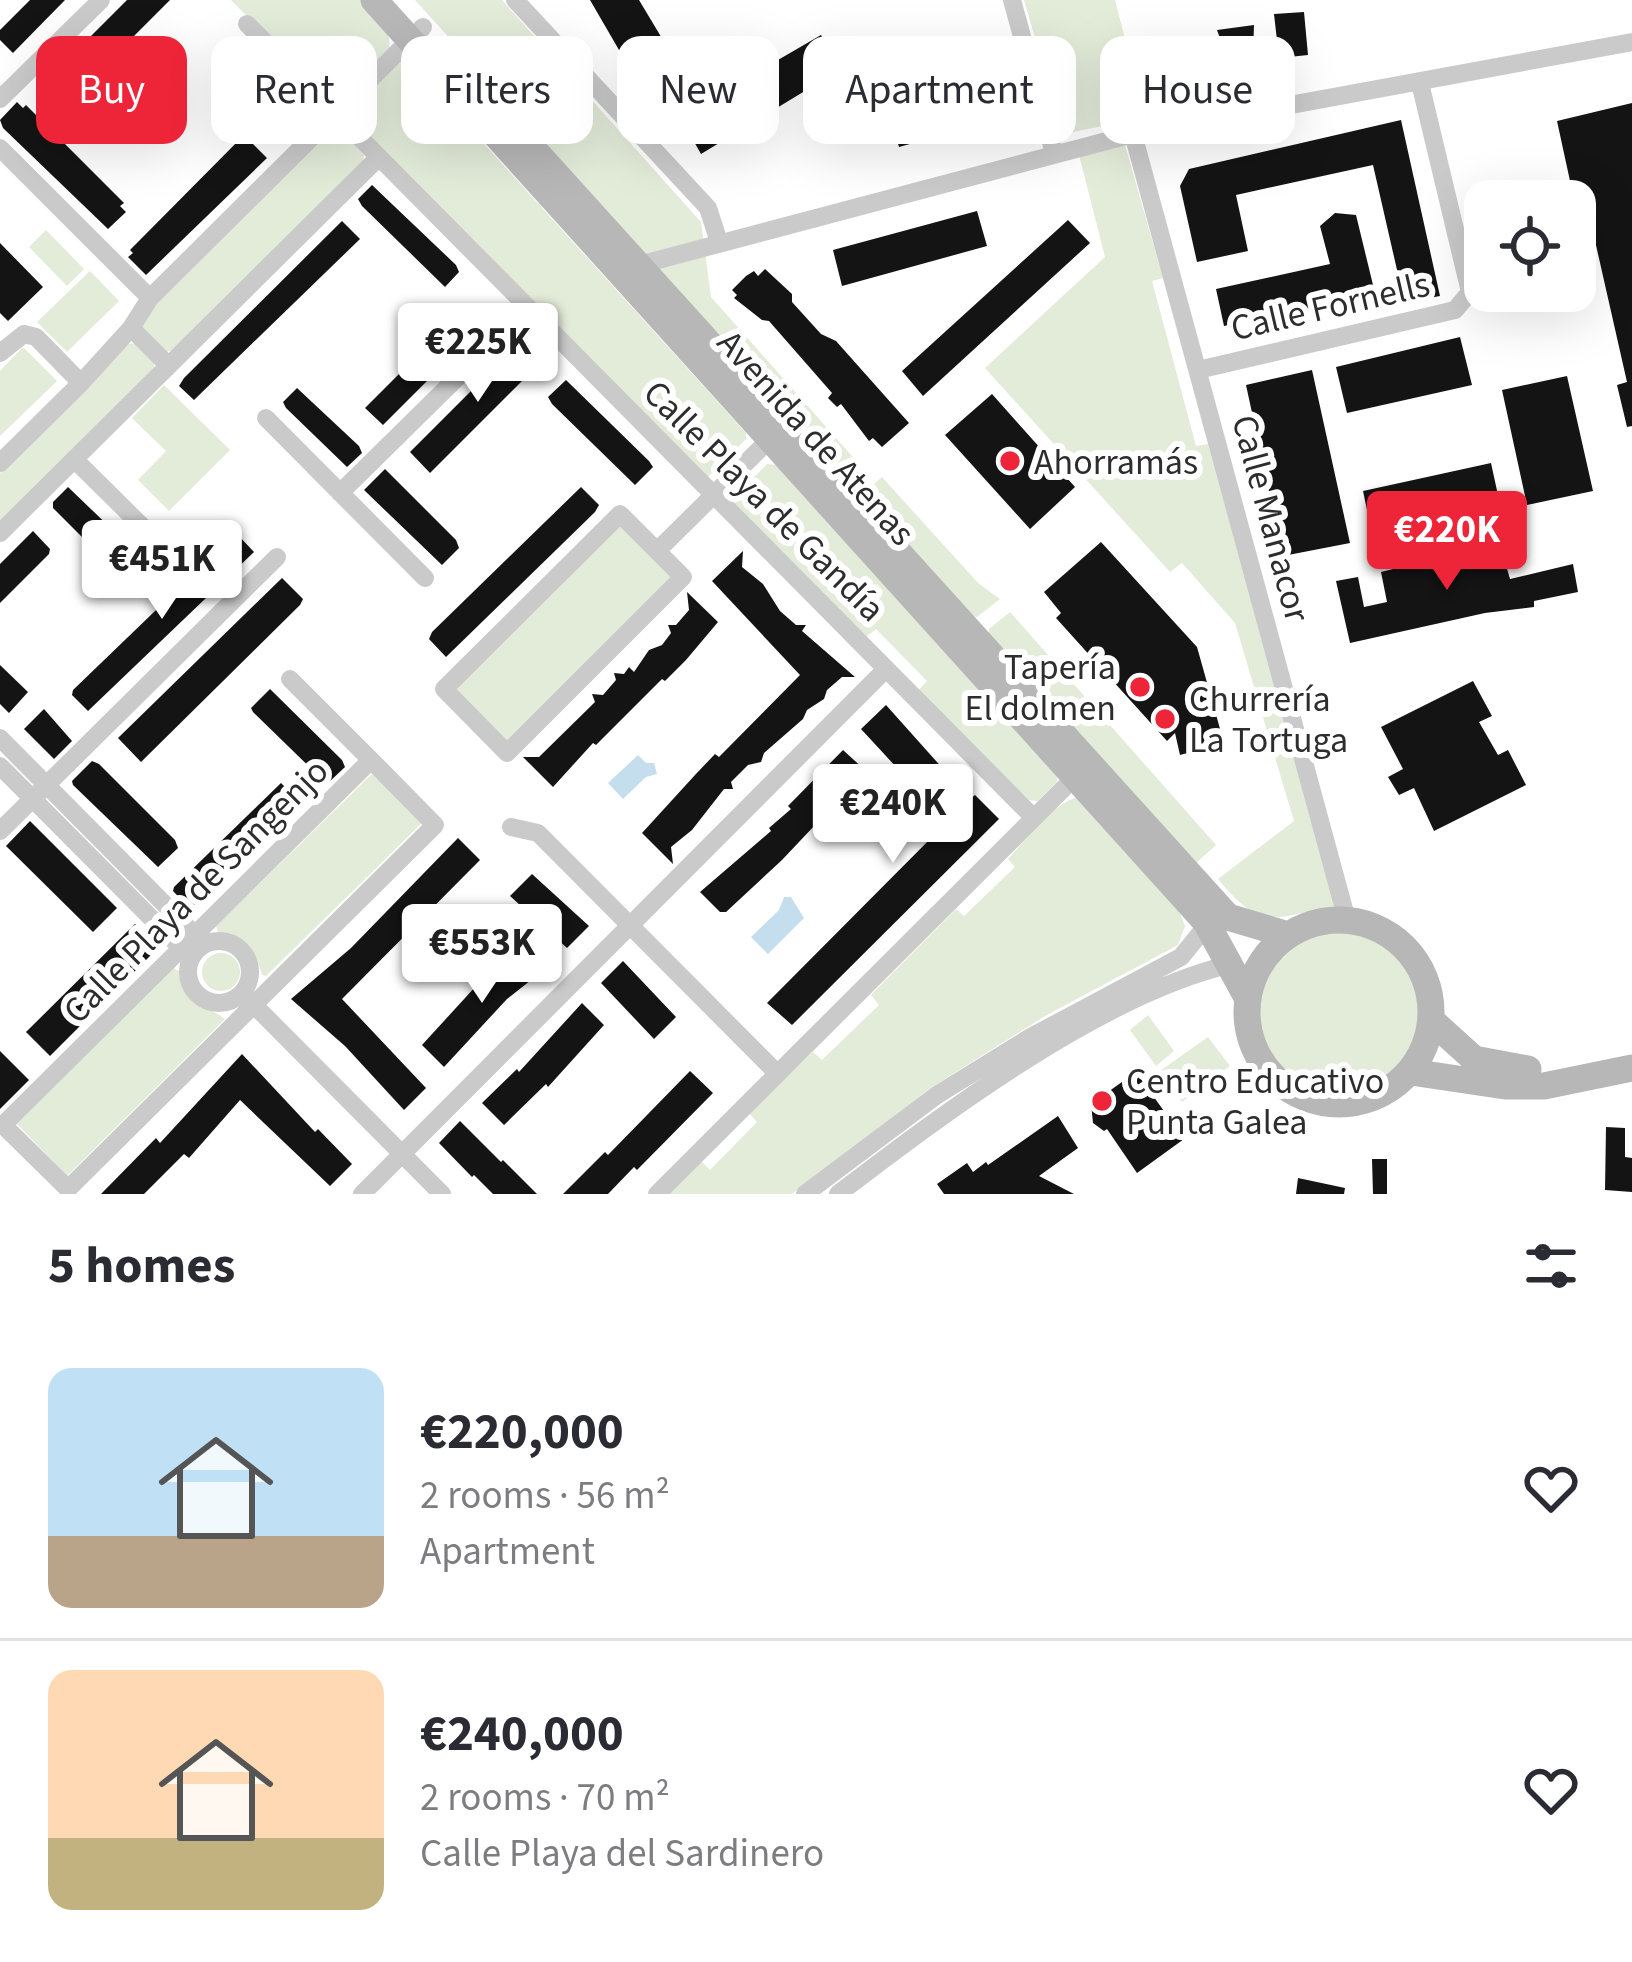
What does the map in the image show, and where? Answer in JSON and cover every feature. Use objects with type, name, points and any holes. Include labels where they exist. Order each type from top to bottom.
[{"type":"main road","name":"Avenida de Atenas","points":[[374,0],[417,34],[1217,920],[1248,999]]},
{"type":"main road","name":"Avenida de Atenas","points":[[399,0],[417,34]]},
{"type":"main road","name":"Avenida de Atenas","points":[[777,432],[1075,777],[1217,920]]},
{"type":"main road","points":[[1217,920],[1288,935]]},
{"type":"main road","points":[[1347,920],[1376,927],[1407,949],[1427,982],[1432,1021],[1411,1072],[1376,1097],[1334,1105],[1292,1092],[1261,1061],[1247,1021],[1248,999],[1265,956],[1288,935],[1310,924],[1347,920]]},
{"type":"main road","points":[[1432,1021],[1474,1059],[1500,1066],[1549,1067],[1632,1049]]},
{"type":"main road","points":[[1411,1072],[1505,1086],[1571,1082],[1632,1068]]},
{"type":"street","points":[[0,99],[100,0]]},
{"type":"street","points":[[515,0],[708,208],[719,242]]},
{"type":"street","points":[[1012,0],[1054,153]]},
{"type":"street","name":"Calle Playa de Gandía","points":[[247,24],[259,36]]},
{"type":"street","points":[[377,74],[417,34]]},
{"type":"street","points":[[1295,105],[1632,42]]},
{"type":"street","name":"Calle Fornells","points":[[1198,370],[1455,310],[1470,292],[1420,83]]},
{"type":"street","points":[[632,272],[719,242],[1100,142]]},
{"type":"street","points":[[0,463],[81,383],[150,298],[307,144]]},
{"type":"street","name":"Calle Playa de Gandía","points":[[364,144],[1034,818]]},
{"type":"street","name":"Calle Manacor","points":[[1136,144],[1347,920]]},
{"type":"street","points":[[0,148],[150,298]]},
{"type":"street","points":[[0,532],[378,158]]},
{"type":"street","points":[[340,493],[528,308]]},
{"type":"street","points":[[130,328],[168,365]]},
{"type":"street","points":[[0,353],[24,334],[37,337],[81,383]]},
{"type":"street","points":[[266,418],[424,578]]},
{"type":"street","points":[[657,550],[777,432]]},
{"type":"street","points":[[74,459],[157,542]]},
{"type":"street","points":[[620,514],[657,550],[683,577],[507,752],[444,689],[620,514]]},
{"type":"street","points":[[0,831],[277,557]]},
{"type":"street","points":[[362,1194],[886,669]]},
{"type":"street","points":[[290,679],[371,760]]},
{"type":"street","points":[[0,738],[39,792],[194,947]]},
{"type":"street","name":"Calle Playa de Sangenjo","points":[[371,760],[435,825],[246,998],[68,1189],[2,1124],[194,947],[371,760]]},
{"type":"street","points":[[0,766],[39,792]]},
{"type":"street","points":[[657,1194],[1075,777]]},
{"type":"street","points":[[511,827],[538,833],[777,1073]]},
{"type":"street","points":[[805,1194],[937,1095],[1029,1038],[1181,957],[1217,920]]},
{"type":"street","points":[[194,947],[225,942],[243,952],[250,972],[246,998]]},
{"type":"street","points":[[194,947],[188,978],[198,995],[217,1004],[246,998]]},
{"type":"street","points":[[838,1194],[949,1112],[1045,1050],[1190,975],[1232,964]]},
{"type":"street","points":[[246,998],[442,1194]]},
{"type":"green space","points":[[231,0],[361,0],[385,28],[389,48],[377,60],[377,36],[267,36]]},
{"type":"green space","points":[[415,0],[502,0],[534,36],[448,36]]},
{"type":"green space","points":[[1024,0],[1115,0],[1124,36],[1100,36],[1100,127],[1076,131],[1076,36],[1034,36]]},
{"type":"green space","points":[[401,62],[401,144],[484,144],[746,433],[746,439],[707,478],[375,144],[377,86]]},
{"type":"green space","points":[[593,102],[617,128],[617,144],[631,144],[701,222],[711,297],[859,464],[846,476],[545,144],[593,144]]},
{"type":"green space","points":[[318,144],[353,144],[364,155],[363,164],[174,350],[165,352],[141,327],[141,315]]},
{"type":"green space","points":[[1125,145],[1163,278],[1152,281],[1196,446],[1208,444],[1337,907],[1284,917],[1260,915],[1218,879],[1294,821],[1235,623],[1182,563],[1170,572],[985,368],[1105,257],[1079,155]]},
{"type":"green space","points":[[46,230],[84,269],[67,286],[29,247]]},
{"type":"green space","points":[[90,271],[119,301],[67,352],[37,322]]},
{"type":"green space","points":[[136,343],[154,362],[154,371],[0,523],[0,473],[128,344]]},
{"type":"green space","points":[[23,347],[57,381],[0,436],[0,371]]},
{"type":"green space","points":[[164,385],[230,450],[169,511],[138,480],[166,451],[132,418]]},
{"type":"green space","points":[[767,464],[777,465],[1057,777],[1038,801],[1029,800],[918,691],[927,681],[876,629],[866,637],[735,506],[735,497]]},
{"type":"green space","points":[[882,477],[978,583],[1000,599],[972,616],[862,495]]},
{"type":"green space","points":[[621,524],[672,576],[506,742],[455,690]]},
{"type":"green space","points":[[1010,612],[1216,845],[1196,863],[989,635],[989,629]]},
{"type":"green space","points":[[372,774],[423,822],[262,975],[247,945],[218,932],[216,926]]},
{"type":"green space","points":[[1077,797],[1179,911],[1185,926],[1178,945],[1045,1016],[932,1087],[792,1194],[669,1194],[701,1161],[710,1170],[757,1122],[749,1113],[813,1052],[822,1060],[879,1005],[871,995],[956,909],[964,916],[1015,867],[1008,859],[1031,833]]},
{"type":"green space","points":[[1339,928],[1371,935],[1398,953],[1416,980],[1423,1012],[1416,1044],[1398,1071],[1371,1089],[1339,1096],[1307,1089],[1280,1071],[1262,1044],[1255,1012],[1262,980],[1280,953],[1307,935]]},
{"type":"green space","points":[[221,953],[235,958],[240,972],[235,986],[221,991],[207,986],[202,972],[207,958]]},
{"type":"green space","points":[[173,968],[179,971],[190,998],[225,1019],[67,1176],[17,1124]]},
{"type":"green space","points":[[1148,1015],[1174,1051],[1156,1066],[1130,1030]]},
{"type":"green space","points":[[1208,1037],[1230,1066],[1182,1102],[1160,1071]]},
{"type":"water","points":[[638,755],[654,763],[657,774],[646,777],[623,799],[608,783]]},
{"type":"water","points":[[784,897],[791,897],[804,918],[768,954],[751,937],[779,910]]},
{"type":"building","points":[[30,0],[65,0],[13,53],[0,40],[0,30]]},
{"type":"building","points":[[127,0],[170,0],[134,36],[91,36]]},
{"type":"building","points":[[590,0],[639,0],[661,36],[617,36],[617,47]]},
{"type":"building","points":[[1304,12],[1308,55],[1295,56],[1295,36],[1276,36],[1274,14]]},
{"type":"building","points":[[1254,25],[1254,36],[1219,36],[1217,30]]},
{"type":"building","points":[[803,45],[803,92],[779,107],[779,59]]},
{"type":"building","points":[[17,102],[23,108],[26,105],[36,115],[36,144],[65,144],[124,203],[120,206],[126,212],[108,229],[0,120]]},
{"type":"building","points":[[1632,103],[1632,426],[1627,427],[1617,385],[1627,382],[1596,245],[1596,180],[1570,180],[1557,121]]},
{"type":"building","points":[[1401,120],[1440,296],[1342,314],[1339,302],[1224,326],[1216,289],[1330,264],[1320,226],[1335,213],[1356,215],[1374,289],[1400,283],[1373,165],[1236,195],[1248,251],[1197,262],[1180,186],[1189,169]]},
{"type":"building","points":[[235,144],[253,144],[267,158],[146,275],[128,257],[133,253],[130,250]]},
{"type":"building","points":[[695,144],[717,144],[701,154]]},
{"type":"building","points":[[372,185],[456,265],[459,272],[445,287],[362,206],[358,199]]},
{"type":"building","points":[[977,211],[987,246],[842,286],[833,250]]},
{"type":"building","points":[[1068,220],[1090,243],[923,396],[902,371]]},
{"type":"building","points":[[342,221],[360,239],[194,400],[179,386],[184,378]]},
{"type":"building","points":[[0,243],[43,287],[8,321],[0,313]]},
{"type":"building","points":[[765,269],[909,423],[882,447],[873,438],[869,441],[841,404],[837,407],[828,398],[832,393],[769,321],[734,298],[737,295],[732,290],[746,276],[754,271],[758,276]]},
{"type":"building","points":[[458,315],[477,331],[383,425],[365,408]]},
{"type":"building","points":[[530,334],[548,352],[545,358],[430,473],[410,452],[507,355],[514,361],[524,350],[519,345]]},
{"type":"building","points":[[1460,337],[1472,385],[1347,413],[1336,367]]},
{"type":"building","points":[[1312,370],[1350,543],[1283,556],[1246,385]]},
{"type":"building","points":[[1567,376],[1593,491],[1527,505],[1502,390]]},
{"type":"building","points":[[566,380],[653,467],[635,485],[552,404],[548,397]]},
{"type":"building","points":[[297,388],[359,446],[362,453],[347,467],[286,408],[283,402]]},
{"type":"building","name":"Ahorramás","points":[[992,394],[1075,487],[1030,529],[945,435]]},
{"type":"building","points":[[1491,463],[1501,509],[1373,538],[1363,491]]},
{"type":"building","points":[[385,469],[456,540],[459,548],[442,565],[364,490]]},
{"type":"building","points":[[68,487],[145,561],[128,578],[53,508]]},
{"type":"building","points":[[581,487],[599,505],[595,512],[446,657],[429,639],[432,632]]},
{"type":"building","points":[[33,531],[50,549],[49,554],[0,603],[0,564]]},
{"type":"building","points":[[236,533],[254,552],[88,711],[72,695],[73,690]]},
{"type":"building","points":[[1101,542],[1197,647],[1224,743],[1180,755],[1175,733],[1167,741],[1056,618],[1061,613],[1044,592]]},
{"type":"building","points":[[1501,548],[1510,579],[1573,564],[1578,592],[1534,601],[1534,607],[1350,643],[1336,581],[1358,577],[1364,607],[1387,602],[1381,572]]},
{"type":"building","points":[[743,551],[742,567],[763,584],[780,611],[796,625],[806,625],[802,631],[855,677],[842,677],[764,753],[761,762],[748,765],[731,782],[733,789],[724,789],[692,830],[671,847],[673,864],[642,833],[715,754],[719,757],[800,675],[712,581]]},
{"type":"building","points":[[282,578],[303,599],[300,605],[141,762],[118,738]]},
{"type":"building","points":[[687,592],[718,622],[665,681],[593,743],[553,787],[523,757],[539,757],[595,702],[592,694],[603,695],[616,680],[614,673],[624,674],[629,667],[634,672],[649,650],[662,645],[671,633],[668,625],[676,625],[689,610]]},
{"type":"building","points":[[0,665],[28,692],[9,713],[0,704]]},
{"type":"building","points":[[1473,681],[1492,716],[1479,722],[1498,755],[1508,750],[1526,785],[1434,831],[1414,788],[1399,795],[1388,777],[1403,769],[1381,727]]},
{"type":"building","points":[[270,689],[342,760],[345,767],[327,784],[253,712],[251,708]]},
{"type":"building","points":[[886,705],[970,799],[975,795],[999,819],[792,1025],[767,1003],[947,822],[861,729]]},
{"type":"building","points":[[44,709],[72,741],[54,759],[24,729]]},
{"type":"building","points":[[843,750],[866,771],[782,860],[726,912],[720,912],[700,892],[771,831],[791,809],[788,806]]},
{"type":"building","points":[[92,761],[175,840],[178,848],[158,867],[73,785]]},
{"type":"building","points":[[281,783],[299,801],[296,807],[190,909],[174,887]]},
{"type":"building","points":[[30,821],[117,908],[93,932],[6,846]]},
{"type":"building","points":[[458,838],[480,860],[342,999],[426,1088],[404,1110],[345,1046],[291,999],[351,948]]},
{"type":"building","points":[[532,874],[589,926],[567,948],[510,896]]},
{"type":"building","points":[[135,924],[159,947],[50,1056],[26,1032]]},
{"type":"building","points":[[523,947],[545,969],[507,999],[444,1067],[422,1045],[476,986]]},
{"type":"building","points":[[623,961],[676,1017],[654,1039],[601,983]]},
{"type":"building","points":[[582,1003],[604,1025],[548,1087],[546,1084],[504,1125],[482,1103],[517,1069],[519,1072]]},
{"type":"building","points":[[0,1051],[29,1080],[0,1109]]},
{"type":"building","points":[[242,1054],[352,1164],[330,1186],[240,1100],[189,1158],[184,1154],[144,1194],[101,1194],[156,1138],[160,1143]]},
{"type":"building","points":[[690,1071],[713,1093],[637,1170],[634,1167],[608,1194],[563,1194],[605,1152],[608,1155]]},
{"type":"building","points":[[1136,1072],[1184,1139],[1137,1173],[1107,1129],[1093,1123],[1091,1104]]},
{"type":"building","points":[[1058,1116],[1078,1148],[1039,1176],[1074,1194],[944,1194],[937,1184],[967,1163],[973,1172],[988,1165]]},
{"type":"building","points":[[460,1121],[537,1194],[493,1194],[472,1177],[439,1143]]},
{"type":"building","points":[[1606,1127],[1625,1128],[1625,1157],[1632,1158],[1632,1192],[1605,1190]]},
{"type":"building","points":[[1372,1159],[1387,1159],[1387,1194],[1373,1194]]},
{"type":"building","points":[[1298,1178],[1345,1188],[1344,1194],[1296,1194]]},
{"type":"place","name":"Ahorramás","points":[[1010,461]]},
{"type":"place","name":"Tapería El dolmen","points":[[1140,687]]},
{"type":"place","name":"Churrería La Tortuga","points":[[1165,719]]},
{"type":"place","name":"Centro Educativo Punta Galea","points":[[1102,1101]]}]
